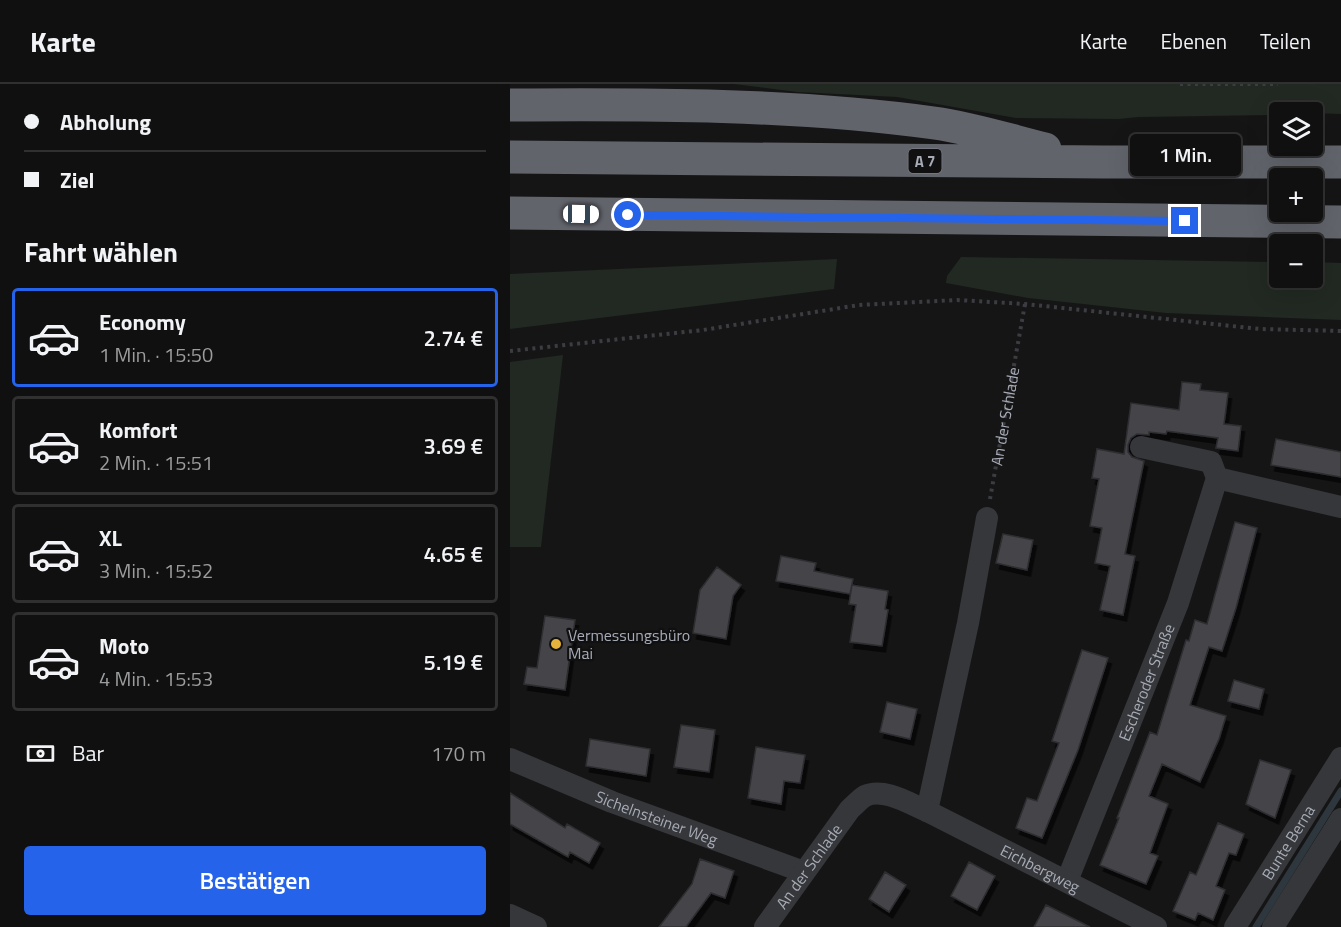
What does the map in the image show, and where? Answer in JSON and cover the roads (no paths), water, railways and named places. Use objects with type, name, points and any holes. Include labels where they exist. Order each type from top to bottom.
[{"type":"highway","points":[[510,105],[678,104],[845,114],[936,123],[1102,162]]},
{"type":"highway","name":"A 7","points":[[510,157],[1341,162]]},
{"type":"highway","points":[[510,213],[1341,222]]},
{"type":"highway","points":[[510,236],[746,216]]},
{"type":"street","points":[[1141,447],[1211,462],[1217,478],[1341,507]]},
{"type":"street","name":"Escheroder Straße","points":[[1067,881],[1178,603],[1217,478]]},
{"type":"street","points":[[927,811],[968,623],[987,518]]},
{"type":"street","name":"Bunte Berna","points":[[1235,927],[1341,758]]},
{"type":"street","name":"Sichelnsteiner Weg","points":[[510,759],[612,802],[804,872]]},
{"type":"street","name":"An der Schlade","points":[[765,927],[850,809],[866,796],[879,793],[889,795],[927,811]]},
{"type":"street","name":"Eichbergweg","points":[[927,811],[1156,927]]},
{"type":"street","name":"Bunte Berna","points":[[1273,927],[1341,819]]},
{"type":"street","points":[[510,915],[536,927]]},
{"type":"waterway","points":[[1256,927],[1341,791]]},
{"type":"place","name":"Vermessungsbüro Mai","points":[[556,644]]}]
